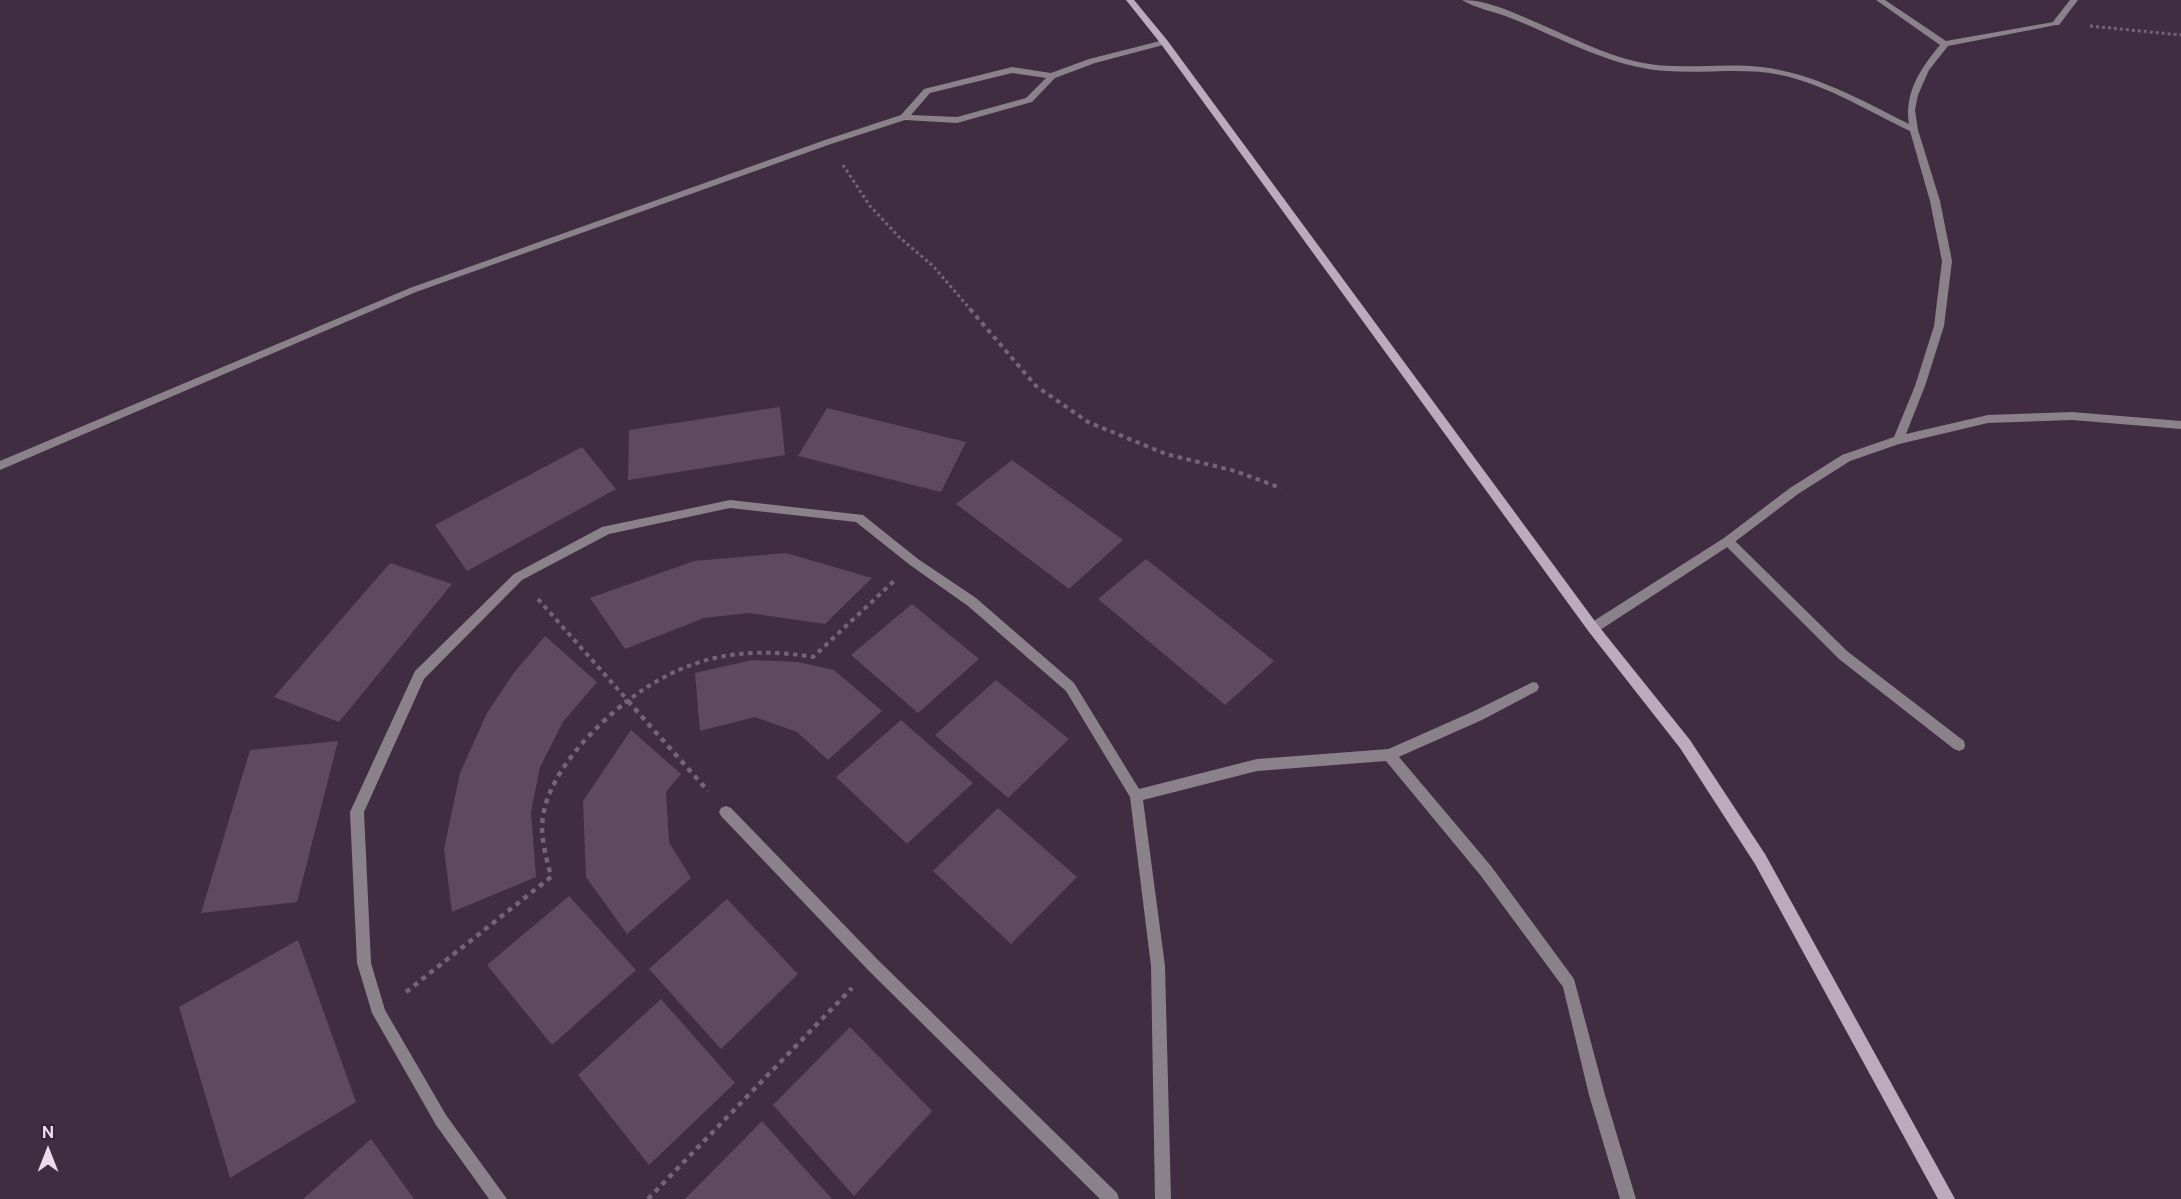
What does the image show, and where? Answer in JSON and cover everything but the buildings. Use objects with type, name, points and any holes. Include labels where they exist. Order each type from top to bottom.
[{"type":"street","points":[[1130,0],[1164,42],[1593,628],[1685,744],[1760,859],[1947,1199]]},
{"type":"street","points":[[1466,0],[1512,15],[1608,56],[1639,65],[1676,70],[1759,69],[1794,75],[1816,82],[1914,130]]},
{"type":"street","points":[[1880,0],[1946,44]]},
{"type":"street","points":[[1898,440],[1920,387],[1940,326],[1947,261],[1935,201],[1914,130],[1911,110],[1914,95],[1925,69],[1946,44],[2056,23],[2074,0]]},
{"type":"street","points":[[0,466],[413,290],[904,117],[957,120],[1029,100],[1052,76],[1092,61],[1164,42]]},
{"type":"street","points":[[904,117],[927,91],[1012,70],[1052,76]]},
{"type":"street","points":[[1593,628],[1728,541],[1794,491],[1846,458],[1898,440],[1988,419],[2072,416],[2181,425]]},
{"type":"street","points":[[499,1199],[441,1120],[380,1013],[364,963],[357,812],[418,675],[518,577],[606,530],[730,504],[859,518],[914,562],[972,602],[1070,687],[1136,796],[1158,966],[1163,1199]]},
{"type":"street","points":[[1728,541],[1843,655],[1959,745]]},
{"type":"street","points":[[1136,796],[1257,765],[1389,755],[1477,716],[1533,687]]},
{"type":"street","points":[[1389,755],[1486,872],[1569,984],[1597,1095],[1628,1199]]},
{"type":"street","points":[[726,812],[874,966],[1111,1199]]},
{"type":"path","points":[[2056,23],[2181,35]]},
{"type":"path","points":[[828,142],[870,206],[899,237],[933,266],[1036,387],[1088,422],[1166,454],[1235,471],[1281,488]]},
{"type":"path","points":[[380,1013],[551,877],[543,849],[543,819],[556,781],[585,738],[627,700],[677,670],[715,657],[751,651],[813,657],[914,562]]},
{"type":"path","points":[[518,577],[726,812]]},
{"type":"path","points":[[648,1199],[874,966]]}]
